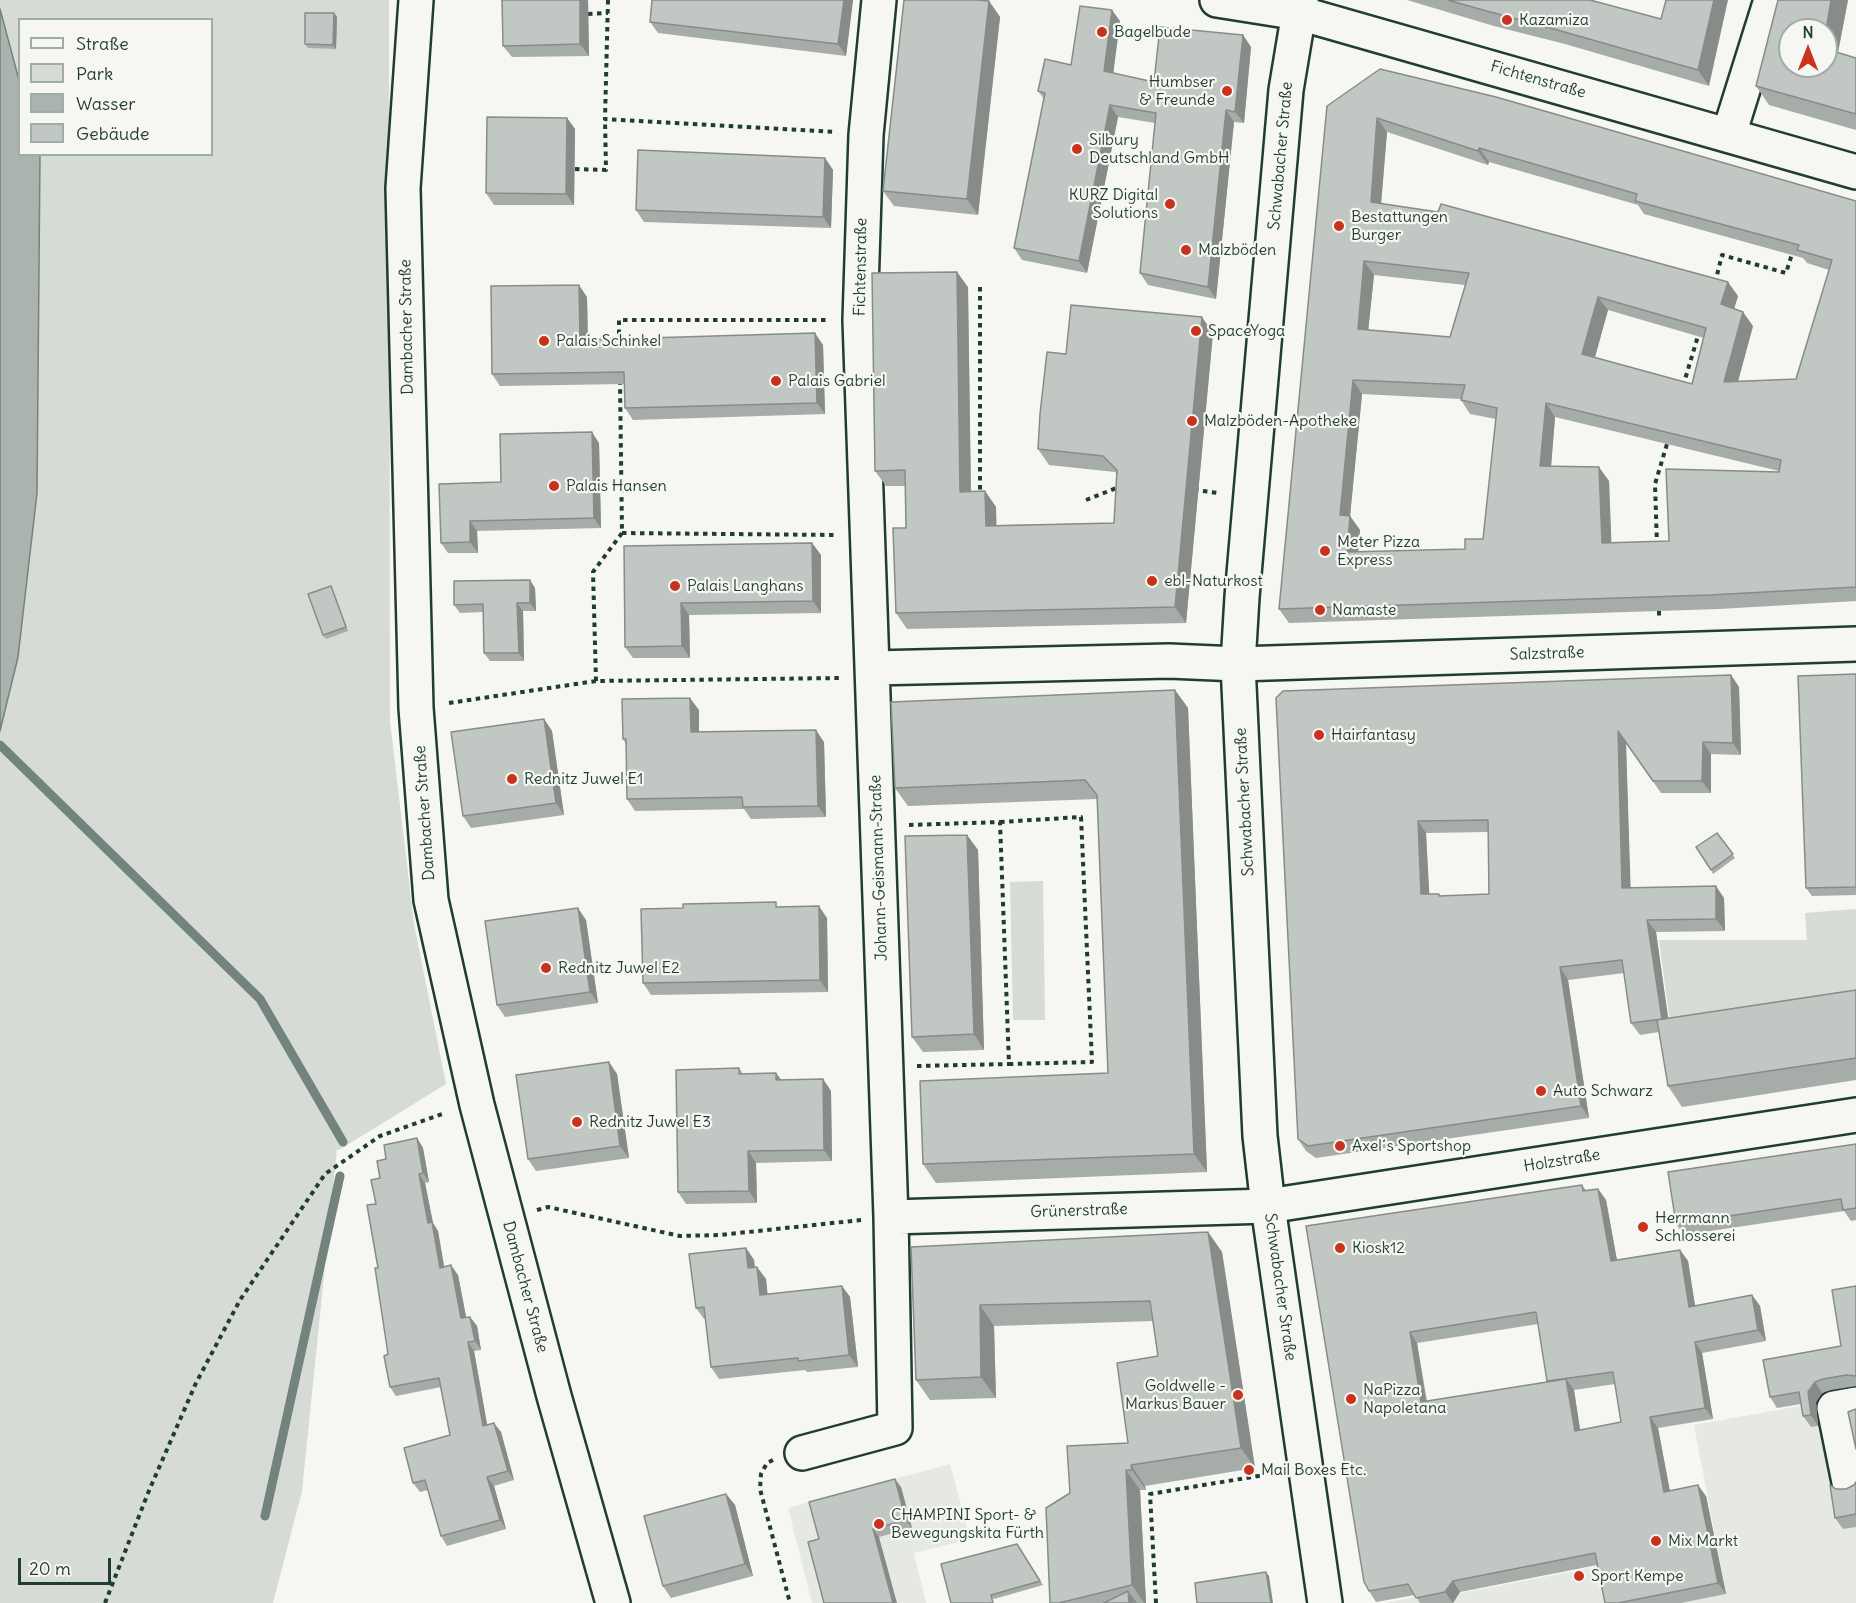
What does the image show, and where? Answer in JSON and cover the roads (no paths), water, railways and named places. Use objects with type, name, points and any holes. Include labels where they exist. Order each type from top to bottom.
[{"type":"street","name":"Dambacher Straße","points":[[416,0],[404,188],[416,708],[431,900],[477,1105],[613,1603]]},
{"type":"street","name":"Fichtenstraße","points":[[867,535],[860,320],[867,135],[879,0]]},
{"type":"street","name":"Fichtenstraße","points":[[1217,0],[1300,6],[1856,172]]},
{"type":"street","points":[[1729,134],[1771,0]]},
{"type":"street","name":"Schwabacher Straße","points":[[1300,6],[1286,90],[1238,664],[1260,1136],[1325,1603]]},
{"type":"street","name":"Johann-Geismann-Straße","points":[[867,535],[891,1217]]},
{"type":"street","name":"Salzstraße","points":[[1238,664],[1856,644]]},
{"type":"street","points":[[873,668],[1168,661],[1238,664]]},
{"type":"street","name":"Holzstraße","points":[[1268,1206],[1856,1115]]},
{"type":"street","name":"Grünerstraße","points":[[891,1217],[1268,1206]]},
{"type":"street","points":[[802,1453],[895,1428],[891,1217]]},
{"type":"street","points":[[1849,1482],[1834,1408],[1856,1404]]},
{"type":"water","points":[[0,9],[18,76],[18,156],[40,156],[37,493],[18,657],[0,731]]},
{"type":"waterway","points":[[0,745],[260,999],[343,1142]]},
{"type":"waterway","points":[[265,1516],[340,1176]]},
{"type":"place","name":"Kazamiza","points":[[1507,20]]},
{"type":"place","name":"Bagelbude","points":[[1102,32]]},
{"type":"place","name":"Humbser & Freunde","points":[[1227,91]]},
{"type":"place","name":"Silbury Deutschland GmbH","points":[[1077,149]]},
{"type":"place","name":"KURZ Digital Solutions","points":[[1170,204]]},
{"type":"place","name":"Bestattungen Burger","points":[[1339,226]]},
{"type":"place","name":"Malzböden","points":[[1186,250]]},
{"type":"place","name":"SpaceYoga","points":[[1196,331]]},
{"type":"place","name":"Palais Schinkel","points":[[544,341]]},
{"type":"place","name":"Palais Gabriel","points":[[776,381]]},
{"type":"place","name":"Malzböden-Apotheke","points":[[1192,421]]},
{"type":"place","name":"Palais Hansen","points":[[554,486]]},
{"type":"place","name":"Meter Pizza Express","points":[[1325,551]]},
{"type":"place","name":"ebl-Naturkost","points":[[1152,581]]},
{"type":"place","name":"Palais Langhans","points":[[675,586]]},
{"type":"place","name":"Namaste","points":[[1320,610]]},
{"type":"place","name":"Hairfantasy","points":[[1319,735]]},
{"type":"place","name":"Rednitz Juwel E1","points":[[512,779]]},
{"type":"place","name":"Rednitz Juwel E2","points":[[546,968]]},
{"type":"place","name":"Auto Schwarz","points":[[1541,1091]]},
{"type":"place","name":"Rednitz Juwel E3","points":[[577,1122]]},
{"type":"place","name":"Axel´s Sportshop","points":[[1340,1146]]},
{"type":"place","name":"Herrmann Schlosserei","points":[[1643,1227]]},
{"type":"place","name":"Kiosk12","points":[[1340,1248]]},
{"type":"place","name":"Goldwelle - Markus Bauer","points":[[1238,1395]]},
{"type":"place","name":"NaPizza Napoletana","points":[[1351,1399]]},
{"type":"place","name":"Mail Boxes Etc.","points":[[1249,1470]]},
{"type":"place","name":"CHAMPINI Sport- & Bewegungskita Fürth","points":[[879,1524]]},
{"type":"place","name":"Mix Markt","points":[[1656,1541]]},
{"type":"place","name":"Sport Kempe","points":[[1579,1576]]}]
